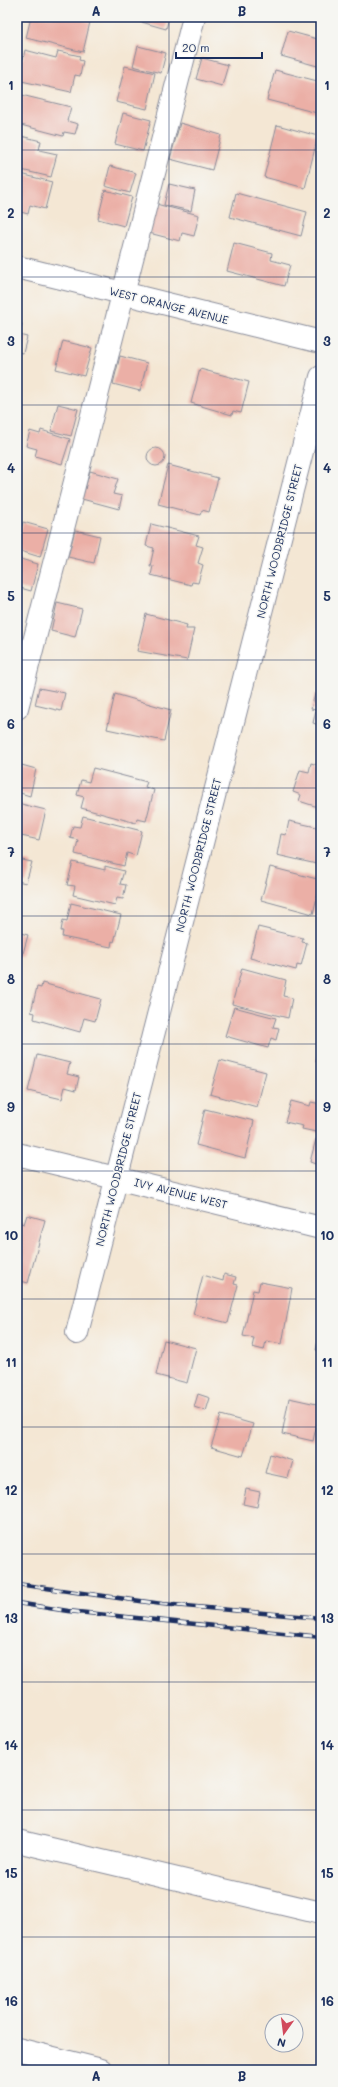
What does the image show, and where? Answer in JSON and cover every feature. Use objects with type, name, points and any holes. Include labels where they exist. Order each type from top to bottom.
[{"type":"street","points":[[17,708],[194,17]]},
{"type":"street","name":"WEST ORANGE AVENUE","points":[[17,267],[321,342]]},
{"type":"street","name":"NORTH WOODBRIDGE STREET","points":[[77,1333],[321,377]]},
{"type":"street","name":"IVY AVENUE WEST","points":[[17,1154],[321,1226]]},
{"type":"street","points":[[17,1841],[321,1913]]},
{"type":"street","points":[[17,2049],[101,2070]]},
{"type":"building","points":[[31,17],[70,17],[90,22],[83,52],[26,38]]},
{"type":"building","points":[[139,17],[169,17],[166,29],[138,21]]},
{"type":"building","points":[[321,17],[321,21],[306,18]]},
{"type":"building","points":[[288,31],[321,40],[321,67],[281,56]]},
{"type":"building","points":[[138,46],[166,53],[161,73],[133,66]]},
{"type":"building","points":[[25,50],[56,58],[58,51],[80,56],[79,60],[83,61],[80,76],[75,75],[71,92],[17,80],[20,58],[23,59]]},
{"type":"building","points":[[202,58],[228,65],[222,86],[196,79]]},
{"type":"building","points":[[125,66],[155,73],[147,109],[116,102]]},
{"type":"building","points":[[275,70],[321,82],[321,114],[267,100]]},
{"type":"building","points":[[17,94],[71,107],[67,121],[78,124],[75,134],[64,132],[63,136],[17,124]]},
{"type":"building","points":[[123,113],[151,120],[143,151],[115,144]]},
{"type":"building","points":[[180,123],[221,135],[212,170],[170,159]]},
{"type":"building","points":[[277,125],[318,136],[305,188],[264,177]]},
{"type":"building","points":[[17,135],[41,141],[39,150],[57,154],[51,177],[17,169]]},
{"type":"building","points":[[110,166],[136,173],[130,193],[105,186]]},
{"type":"building","points":[[17,173],[52,182],[45,209],[30,205],[28,214],[17,211]]},
{"type":"building","points":[[169,184],[195,190],[191,211],[164,205]]},
{"type":"building","points":[[105,190],[132,197],[124,226],[98,219]]},
{"type":"building","points":[[236,193],[307,212],[301,236],[230,217]]},
{"type":"building","points":[[156,204],[199,215],[194,236],[182,233],[180,241],[149,233]]},
{"type":"building","points":[[234,243],[272,253],[271,260],[290,265],[284,286],[227,271]]},
{"type":"building","points":[[17,322],[22,324],[19,335],[27,337],[23,353],[17,352]]},
{"type":"building","points":[[63,341],[92,348],[84,376],[56,369]]},
{"type":"building","points":[[120,356],[147,363],[140,391],[113,384]]},
{"type":"building","points":[[200,369],[249,382],[241,413],[233,411],[232,415],[191,403]]},
{"type":"building","points":[[58,404],[78,409],[71,436],[51,431]]},
{"type":"building","points":[[41,430],[70,439],[62,464],[35,456],[37,449],[26,446],[30,431],[40,434]]},
{"type":"building","points":[[156,448],[162,451],[165,457],[162,463],[156,466],[150,463],[147,457],[150,451]]},
{"type":"building","points":[[168,465],[218,478],[209,512],[202,510],[200,515],[158,504]]},
{"type":"building","points":[[90,471],[118,479],[113,494],[122,496],[119,509],[82,499]]},
{"type":"building","points":[[23,522],[48,529],[40,557],[17,550],[17,542]]},
{"type":"building","points":[[151,524],[199,536],[196,545],[203,547],[198,563],[203,565],[198,583],[192,582],[191,585],[151,575],[153,566],[150,566],[154,548],[146,546]]},
{"type":"building","points":[[75,530],[100,536],[94,563],[68,557]]},
{"type":"building","points":[[17,558],[38,564],[31,591],[17,587]]},
{"type":"building","points":[[57,603],[82,609],[75,637],[51,631]]},
{"type":"building","points":[[146,614],[187,625],[186,629],[194,629],[187,660],[137,651]]},
{"type":"building","points":[[39,688],[65,693],[61,711],[35,705]]},
{"type":"building","points":[[321,690],[321,726],[313,723],[316,710],[311,709],[315,694],[319,695]]},
{"type":"building","points":[[115,694],[171,710],[164,741],[107,729]]},
{"type":"building","points":[[311,763],[321,766],[321,808],[299,801],[301,795],[293,792],[300,770],[309,772]]},
{"type":"building","points":[[18,764],[36,769],[30,796],[17,792]]},
{"type":"building","points":[[93,768],[147,782],[145,787],[154,790],[146,821],[137,819],[136,823],[81,808],[84,797],[77,795],[81,780],[89,782]]},
{"type":"building","points":[[17,803],[46,810],[39,840],[17,835]]},
{"type":"building","points":[[83,816],[142,831],[136,856],[127,853],[124,866],[75,854],[78,840],[70,838],[73,826],[80,827]]},
{"type":"building","points":[[289,821],[321,828],[321,865],[277,855],[281,834],[286,835]]},
{"type":"building","points":[[17,859],[32,862],[26,883],[17,881]]},
{"type":"building","points":[[73,862],[105,870],[105,866],[124,871],[120,884],[126,885],[123,899],[117,898],[115,905],[73,895],[75,886],[67,885]]},
{"type":"building","points":[[270,867],[321,880],[313,914],[261,900]]},
{"type":"building","points":[[71,903],[121,915],[114,942],[112,941],[111,947],[62,937],[63,931],[61,931],[63,920],[67,921]]},
{"type":"building","points":[[258,927],[303,938],[302,942],[307,943],[301,966],[297,965],[296,970],[250,958]]},
{"type":"building","points":[[17,932],[28,935],[22,957],[17,956]]},
{"type":"building","points":[[242,968],[286,980],[283,996],[292,998],[288,1018],[232,1004]]},
{"type":"building","points":[[42,983],[101,999],[95,1021],[84,1018],[80,1032],[34,1019],[35,1013],[31,1012],[37,987],[41,988]]},
{"type":"building","points":[[234,1007],[276,1018],[273,1027],[279,1028],[276,1040],[271,1038],[268,1048],[225,1036]]},
{"type":"building","points":[[321,1045],[321,1062],[316,1061]]},
{"type":"building","points":[[37,1055],[70,1063],[67,1074],[79,1077],[76,1090],[65,1087],[62,1099],[28,1091]]},
{"type":"building","points":[[220,1060],[266,1072],[257,1107],[210,1094]]},
{"type":"building","points":[[291,1101],[310,1106],[311,1102],[321,1104],[321,1133],[302,1129],[303,1126],[285,1122]]},
{"type":"building","points":[[205,1109],[254,1121],[245,1158],[196,1145]]},
{"type":"building","points":[[316,1139],[321,1140],[321,1166],[310,1162]]},
{"type":"building","points":[[27,1215],[45,1220],[28,1283],[17,1280],[17,1222],[24,1224]]},
{"type":"building","points":[[224,1274],[236,1277],[234,1284],[238,1285],[228,1323],[193,1314],[203,1275],[223,1281]]},
{"type":"building","points":[[260,1282],[292,1288],[282,1344],[266,1341],[264,1350],[252,1347],[254,1338],[243,1336],[253,1290],[258,1291]]},
{"type":"building","points":[[321,1330],[321,1351],[316,1350]]},
{"type":"building","points":[[164,1340],[196,1348],[187,1383],[156,1375]]},
{"type":"building","points":[[198,1394],[210,1398],[206,1411],[194,1407]]},
{"type":"building","points":[[289,1398],[321,1405],[313,1441],[282,1434]]},
{"type":"building","points":[[221,1415],[253,1424],[243,1456],[211,1447]]},
{"type":"building","points":[[270,1454],[293,1461],[288,1478],[265,1473]]},
{"type":"building","points":[[246,1489],[260,1492],[257,1507],[243,1504]]},
{"type":"railway","points":[[17,1584],[162,1604],[321,1618]]},
{"type":"railway","points":[[17,1603],[68,1611],[321,1637]]}]
